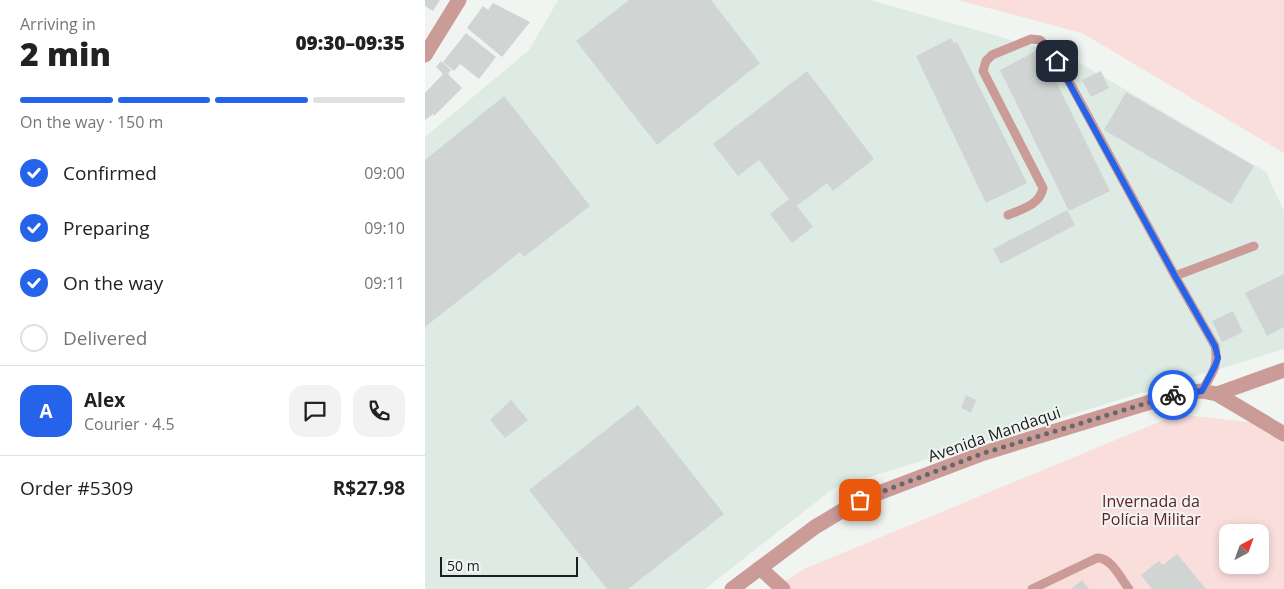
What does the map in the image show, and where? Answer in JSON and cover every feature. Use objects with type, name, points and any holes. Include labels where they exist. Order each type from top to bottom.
[{"type":"street","points":[[425,55],[459,0]]},
{"type":"street","points":[[1217,394],[1284,370]]},
{"type":"street","name":"Avenida Mandaqui","points":[[732,589],[815,527],[860,500],[984,453],[1180,393],[1202,391],[1217,394],[1284,434]]},
{"type":"street","points":[[760,568],[783,589]]},
{"type":"lane","points":[[1008,215],[1037,202],[1042,196],[1043,188],[983,70],[985,61],[992,55],[1031,39],[1040,40],[1050,50],[1076,94],[1215,346],[1218,358],[1202,391]]},
{"type":"lane","points":[[1175,276],[1254,246]]},
{"type":"lane","points":[[1032,589],[1097,558],[1101,558],[1108,562],[1129,589]]},
{"type":"shaded area","points":[[558,0],[870,0],[1068,56],[1266,172],[1284,211],[1284,349],[834,488],[705,589],[425,589],[425,137],[529,50]]},
{"type":"green space","points":[[958,0],[1284,0],[1284,153],[1082,33]]},
{"type":"green space","name":"Invernada da Polícia Militar","points":[[1178,414],[1264,424],[1284,442],[1284,589],[773,589],[804,569]]},
{"type":"building","points":[[425,0],[440,0],[433,11],[425,6]]},
{"type":"building","points":[[629,0],[711,0],[760,63],[657,145],[576,41]]},
{"type":"building","points":[[493,3],[530,22],[502,57],[467,28],[483,6],[488,10]]},
{"type":"building","points":[[466,33],[496,57],[479,79],[460,64],[454,71],[443,62]]},
{"type":"building","points":[[951,38],[954,43],[957,42],[1027,183],[986,203],[916,56]]},
{"type":"building","points":[[1040,49],[1110,191],[1069,211],[1000,70]]},
{"type":"building","points":[[441,61],[451,70],[448,74],[462,88],[434,116],[433,114],[425,120],[425,93],[443,74],[436,67]]},
{"type":"building","points":[[807,71],[874,159],[833,191],[827,183],[797,206],[813,227],[792,243],[770,214],[789,199],[759,160],[738,176],[713,144]]},
{"type":"building","points":[[1101,71],[1109,88],[1091,97],[1082,80]]},
{"type":"building","points":[[1126,92],[1254,166],[1231,204],[1104,130]]},
{"type":"building","points":[[504,96],[590,206],[524,257],[520,252],[425,327],[425,160]]},
{"type":"building","points":[[1067,210],[1075,225],[1001,264],[993,249]]},
{"type":"building","points":[[1284,274],[1284,327],[1267,336],[1245,293]]},
{"type":"building","points":[[1233,311],[1243,332],[1222,342],[1212,321]]},
{"type":"building","points":[[966,395],[976,400],[971,413],[961,408]]},
{"type":"building","points":[[511,400],[528,420],[505,438],[490,420]]},
{"type":"building","points":[[638,405],[724,514],[628,589],[607,589],[529,490]]},
{"type":"building","points":[[1177,554],[1206,589],[1152,589],[1141,575],[1159,561],[1163,565]]},
{"type":"building","points":[[1082,580],[1089,589],[1071,589]]},
{"type":"way so far","points":[[860,500],[984,453],[1173,395]]},
{"type":"route","points":[[1057,61],[1215,346],[1218,358],[1202,391],[1173,395]]}]
